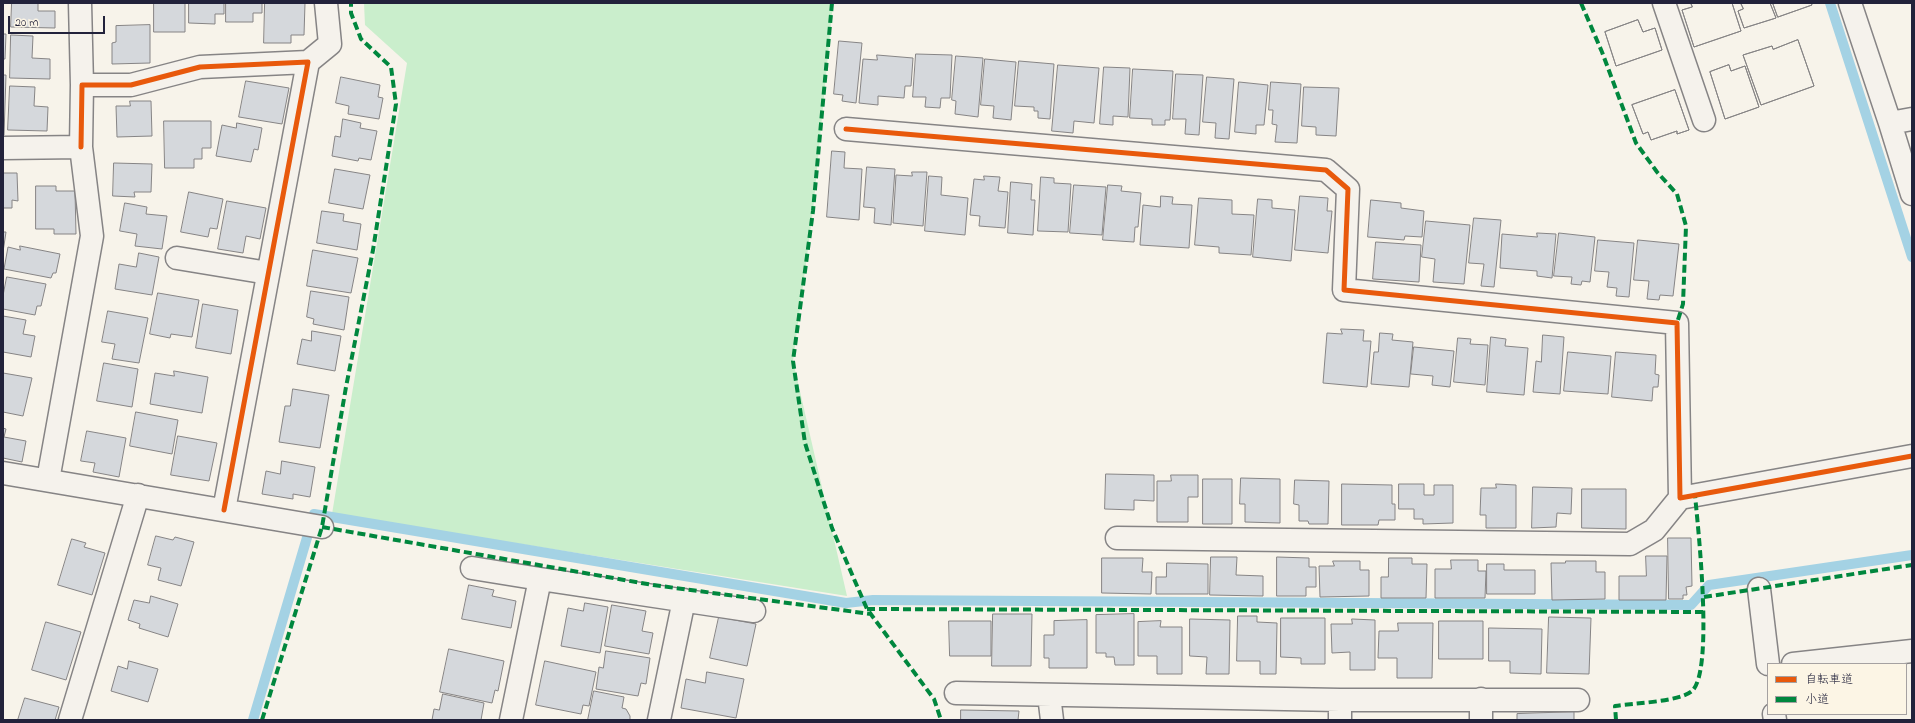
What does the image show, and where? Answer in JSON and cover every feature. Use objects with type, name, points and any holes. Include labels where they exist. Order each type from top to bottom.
[{"type":"street","points":[[48,480],[92,236],[82,147],[80,3]]},
{"type":"street","points":[[82,85],[131,85],[200,66],[308,62],[330,44],[326,3]]},
{"type":"street","points":[[1664,3],[1704,120]]},
{"type":"street","points":[[1850,3],[1912,194]]},
{"type":"street","points":[[224,510],[308,62]]},
{"type":"street","points":[[1890,123],[1912,119]]},
{"type":"street","points":[[846,129],[1326,170],[1348,189],[1344,290],[1677,323],[1680,498],[1654,530],[1630,544],[1117,538]]},
{"type":"street","points":[[3,148],[82,147]]},
{"type":"street","points":[[177,258],[268,273]]},
{"type":"street","points":[[1680,498],[1912,456]]},
{"type":"street","points":[[3,473],[322,526]]},
{"type":"street","points":[[70,720],[138,495]]},
{"type":"street","points":[[472,568],[540,580],[754,611]]},
{"type":"street","points":[[511,720],[540,580]]},
{"type":"street","points":[[1759,589],[1768,663]]},
{"type":"street","points":[[659,720],[684,600]]},
{"type":"street","points":[[1802,663],[1912,651]]},
{"type":"street","points":[[956,693],[1049,695],[1340,710],[1481,710],[1578,700]]},
{"type":"street","points":[[1049,695],[1052,720]]},
{"type":"green space","points":[[364,3],[833,3],[813,211],[793,361],[847,596],[332,514],[407,63],[365,25]]},
{"type":"building","points":[[12,3],[38,3],[38,11],[55,11],[55,28],[11,27]]},
{"type":"building","points":[[154,3],[185,3],[185,32],[154,32]]},
{"type":"building","points":[[189,3],[224,3],[224,14],[215,14],[215,24],[189,23]]},
{"type":"building","points":[[226,3],[262,3],[262,13],[253,13],[253,22],[226,22]]},
{"type":"building","points":[[265,3],[305,3],[304,35],[291,35],[291,43],[264,43]]},
{"type":"building","points":[[1691,3],[1732,3],[1741,31],[1694,47],[1682,10],[1692,7]]},
{"type":"building","points":[[1691,3],[1732,3],[1741,31],[1694,47],[1682,10],[1692,7]]},
{"type":"building","points":[[1741,3],[1770,3],[1776,18],[1744,28],[1738,11],[1743,9]]},
{"type":"building","points":[[1741,3],[1770,3],[1776,18],[1744,28],[1738,11],[1743,9]]},
{"type":"building","points":[[1773,3],[1811,3],[1812,5],[1778,17]]},
{"type":"building","points":[[1773,3],[1811,3],[1812,5],[1778,17]]},
{"type":"building","points":[[1638,20],[1643,32],[1655,28],[1662,50],[1616,66],[1605,32]]},
{"type":"building","points":[[1638,20],[1643,32],[1655,28],[1662,50],[1616,66],[1605,32]]},
{"type":"building","points":[[150,25],[150,63],[112,64],[112,43],[116,42],[116,26]]},
{"type":"building","points":[[3,34],[6,34],[5,59],[3,59]]},
{"type":"building","points":[[11,35],[33,36],[32,58],[50,59],[50,79],[10,78]]},
{"type":"building","points":[[1798,40],[1814,86],[1761,105],[1743,55],[1772,46],[1773,49]]},
{"type":"building","points":[[1798,40],[1814,86],[1761,105],[1743,55],[1772,46],[1773,49]]},
{"type":"building","points":[[839,41],[862,43],[856,103],[842,101],[843,95],[834,94]]},
{"type":"building","points":[[916,54],[952,55],[950,98],[941,98],[940,108],[925,107],[926,97],[913,97]]},
{"type":"building","points":[[877,55],[913,58],[911,86],[905,86],[904,98],[878,96],[878,105],[859,103],[863,59],[877,60]]},
{"type":"building","points":[[956,56],[983,58],[978,117],[955,114],[956,101],[952,100]]},
{"type":"building","points":[[985,59],[1016,62],[1011,120],[993,118],[994,106],[981,105]]},
{"type":"building","points":[[1019,61],[1054,64],[1050,119],[1038,118],[1038,111],[1034,111],[1034,107],[1015,106]]},
{"type":"building","points":[[1058,65],[1099,68],[1094,123],[1074,121],[1073,133],[1052,131]]},
{"type":"building","points":[[1729,65],[1731,71],[1745,66],[1759,107],[1725,119],[1710,72]]},
{"type":"building","points":[[1729,65],[1731,71],[1745,66],[1759,107],[1725,119],[1710,72]]},
{"type":"building","points":[[1104,67],[1130,68],[1128,117],[1113,116],[1113,125],[1100,124]]},
{"type":"building","points":[[1133,69],[1173,71],[1170,120],[1165,120],[1165,125],[1152,125],[1152,119],[1130,118]]},
{"type":"building","points":[[1176,74],[1203,75],[1199,135],[1185,134],[1186,119],[1173,119]]},
{"type":"building","points":[[3,75],[6,75],[4,135],[3,135]]},
{"type":"building","points":[[341,77],[380,85],[378,97],[383,98],[379,119],[348,114],[349,106],[336,103]]},
{"type":"building","points":[[1207,77],[1234,79],[1229,139],[1215,138],[1216,123],[1203,122]]},
{"type":"building","points":[[246,81],[289,88],[282,124],[239,117]]},
{"type":"building","points":[[1239,82],[1268,85],[1264,125],[1256,125],[1256,134],[1235,132]]},
{"type":"building","points":[[1271,82],[1301,84],[1297,143],[1275,142],[1277,125],[1272,124],[1273,110],[1269,110]]},
{"type":"building","points":[[10,86],[35,87],[34,106],[48,107],[47,131],[8,130]]},
{"type":"building","points":[[1304,87],[1339,88],[1336,136],[1316,135],[1316,127],[1302,126]]},
{"type":"building","points":[[1675,90],[1689,130],[1677,134],[1677,131],[1651,140],[1648,132],[1643,134],[1632,105]]},
{"type":"building","points":[[1675,90],[1689,130],[1677,134],[1677,131],[1651,140],[1648,132],[1643,134],[1632,105]]},
{"type":"building","points":[[130,101],[151,101],[152,136],[117,137],[116,106],[130,106]]},
{"type":"building","points":[[343,119],[361,123],[360,128],[377,131],[371,160],[359,158],[358,161],[332,156],[335,136],[340,137]]},
{"type":"building","points":[[164,121],[211,121],[211,148],[202,148],[202,159],[194,159],[194,168],[165,168]]},
{"type":"building","points":[[237,123],[262,128],[258,150],[254,149],[251,162],[216,156],[222,125],[236,128]]},
{"type":"building","points":[[832,151],[845,152],[844,168],[862,169],[859,220],[827,217]]},
{"type":"building","points":[[114,163],[152,164],[151,192],[134,192],[135,197],[113,196]]},
{"type":"building","points":[[867,167],[895,169],[891,225],[874,223],[875,208],[864,207]]},
{"type":"building","points":[[335,169],[370,175],[363,209],[329,203]]},
{"type":"building","points":[[912,172],[927,172],[923,226],[893,223],[896,175],[912,176]]},
{"type":"building","points":[[3,173],[17,173],[18,201],[12,200],[12,208],[3,208]]},
{"type":"building","points":[[929,176],[942,177],[941,195],[968,198],[965,235],[925,231]]},
{"type":"building","points":[[984,176],[1000,177],[998,191],[1008,192],[1005,228],[979,226],[980,216],[970,215],[974,179],[984,180]]},
{"type":"building","points":[[1041,177],[1054,178],[1054,183],[1071,184],[1068,232],[1038,231]]},
{"type":"building","points":[[1011,182],[1032,184],[1031,200],[1035,200],[1033,235],[1008,233]]},
{"type":"building","points":[[1074,185],[1106,187],[1102,235],[1070,233]]},
{"type":"building","points":[[1108,185],[1122,186],[1121,191],[1141,193],[1138,227],[1135,227],[1134,242],[1103,240]]},
{"type":"building","points":[[36,186],[56,186],[56,191],[75,191],[76,234],[54,234],[54,229],[36,229]]},
{"type":"building","points":[[189,192],[223,199],[217,229],[210,228],[208,237],[181,232]]},
{"type":"building","points":[[1161,196],[1173,197],[1172,204],[1192,205],[1189,248],[1140,245],[1143,205],[1160,207]]},
{"type":"building","points":[[1300,196],[1328,198],[1327,211],[1332,211],[1328,253],[1295,250]]},
{"type":"building","points":[[1199,198],[1232,200],[1232,214],[1254,215],[1251,255],[1219,253],[1219,247],[1195,245]]},
{"type":"building","points":[[1258,199],[1272,200],[1272,208],[1295,210],[1291,261],[1253,257]]},
{"type":"building","points":[[1371,200],[1401,203],[1401,208],[1424,211],[1422,237],[1405,236],[1404,240],[1368,237]]},
{"type":"building","points":[[227,201],[266,208],[260,239],[246,236],[243,253],[218,249]]},
{"type":"building","points":[[125,203],[147,207],[146,214],[167,216],[162,249],[135,246],[137,234],[120,231]]},
{"type":"building","points":[[322,211],[344,214],[343,221],[361,224],[357,250],[317,243]]},
{"type":"building","points":[[1474,218],[1501,220],[1494,287],[1481,286],[1484,264],[1469,263]]},
{"type":"building","points":[[1426,221],[1470,225],[1464,284],[1433,282],[1435,259],[1422,257]]},
{"type":"building","points":[[3,232],[6,232],[3,252]]},
{"type":"building","points":[[1537,233],[1556,234],[1552,278],[1537,276],[1537,271],[1500,268],[1502,234],[1537,237]]},
{"type":"building","points":[[1559,233],[1595,237],[1590,282],[1582,281],[1581,285],[1571,284],[1572,277],[1554,276]]},
{"type":"building","points":[[1598,240],[1634,243],[1629,297],[1616,296],[1617,288],[1607,287],[1609,272],[1595,271]]},
{"type":"building","points":[[1638,240],[1679,244],[1673,296],[1660,295],[1659,300],[1647,299],[1649,281],[1634,280]]},
{"type":"building","points":[[1376,242],[1421,245],[1419,282],[1373,279]]},
{"type":"building","points":[[20,246],[60,254],[56,273],[53,273],[51,278],[4,269],[8,247],[20,250]]},
{"type":"building","points":[[313,250],[358,258],[351,293],[307,286]]},
{"type":"building","points":[[139,253],[159,257],[152,295],[115,289],[119,264],[136,267]]},
{"type":"building","points":[[7,277],[46,284],[41,306],[37,306],[35,315],[3,309],[3,296]]},
{"type":"building","points":[[311,291],[349,297],[344,330],[313,324],[314,319],[307,317]]},
{"type":"building","points":[[158,293],[199,300],[192,337],[171,334],[170,338],[150,334]]},
{"type":"building","points":[[203,304],[238,310],[231,354],[196,348]]},
{"type":"building","points":[[108,311],[148,318],[139,363],[112,359],[115,344],[102,342]]},
{"type":"building","points":[[3,316],[26,320],[23,334],[35,336],[31,357],[3,352]]},
{"type":"building","points":[[1341,329],[1364,330],[1363,341],[1371,341],[1367,387],[1323,383],[1327,333],[1342,334]]},
{"type":"building","points":[[312,331],[341,336],[335,371],[297,364],[302,339],[311,341]]},
{"type":"building","points":[[1380,333],[1393,334],[1392,340],[1413,342],[1409,387],[1371,384],[1374,352],[1378,352]]},
{"type":"building","points":[[1543,335],[1564,337],[1560,394],[1533,392],[1536,361],[1541,362]]},
{"type":"building","points":[[1491,337],[1506,339],[1505,346],[1528,348],[1524,395],[1487,392]]},
{"type":"building","points":[[1458,338],[1471,339],[1470,344],[1488,345],[1485,385],[1454,382]]},
{"type":"building","points":[[1414,347],[1454,351],[1450,387],[1432,385],[1433,376],[1411,374]]},
{"type":"building","points":[[1568,352],[1611,356],[1608,394],[1564,391]]},
{"type":"building","points":[[1616,352],[1656,355],[1655,374],[1659,375],[1658,387],[1653,387],[1652,401],[1612,397]]},
{"type":"building","points":[[104,363],[138,369],[132,407],[97,401]]},
{"type":"building","points":[[174,371],[208,377],[202,413],[150,404],[155,373],[174,376]]},
{"type":"building","points":[[3,373],[32,378],[23,416],[3,412]]},
{"type":"building","points":[[293,389],[329,395],[320,448],[279,442],[285,406],[290,406]]},
{"type":"building","points":[[136,412],[178,420],[172,454],[130,446]]},
{"type":"building","points":[[3,428],[6,429],[4,437],[26,441],[22,462],[3,458]]},
{"type":"building","points":[[87,431],[126,438],[119,477],[93,472],[95,463],[81,461]]},
{"type":"building","points":[[178,436],[217,443],[209,481],[171,475]]},
{"type":"building","points":[[282,461],[315,467],[310,497],[293,494],[293,499],[262,494],[266,471],[280,474]]},
{"type":"building","points":[[1106,474],[1154,475],[1154,501],[1134,500],[1134,510],[1105,509]]},
{"type":"building","points":[[1171,475],[1198,475],[1198,497],[1188,497],[1188,522],[1157,522],[1157,481],[1171,481]]},
{"type":"building","points":[[1241,478],[1280,479],[1280,523],[1245,522],[1245,504],[1240,504]]},
{"type":"building","points":[[1203,479],[1232,479],[1232,524],[1203,524]]},
{"type":"building","points":[[1295,480],[1329,481],[1328,524],[1309,524],[1308,521],[1299,521],[1299,505],[1294,504]]},
{"type":"building","points":[[1342,484],[1392,485],[1392,504],[1395,504],[1395,520],[1379,520],[1378,525],[1342,525]]},
{"type":"building","points":[[1399,484],[1424,484],[1424,495],[1434,495],[1434,485],[1453,485],[1453,523],[1423,524],[1423,519],[1414,519],[1414,509],[1399,509]]},
{"type":"building","points":[[1496,484],[1516,485],[1516,528],[1486,528],[1486,515],[1480,515],[1481,488],[1496,488]]},
{"type":"building","points":[[1533,487],[1572,488],[1571,514],[1557,513],[1556,527],[1532,528]]},
{"type":"building","points":[[1582,489],[1626,489],[1626,529],[1582,528]]},
{"type":"building","points":[[156,536],[173,540],[175,537],[194,542],[181,586],[158,580],[161,568],[148,565]]},
{"type":"building","points":[[1668,538],[1691,538],[1692,586],[1686,587],[1687,595],[1683,595],[1683,599],[1669,599]]},
{"type":"building","points":[[72,539],[86,543],[84,547],[105,553],[92,595],[58,585]]},
{"type":"building","points":[[1646,556],[1667,556],[1666,600],[1619,600],[1619,576],[1646,576]]},
{"type":"building","points":[[1211,557],[1237,557],[1236,575],[1263,576],[1263,596],[1210,595]]},
{"type":"building","points":[[1277,557],[1309,558],[1309,567],[1316,567],[1316,587],[1306,587],[1306,596],[1277,596]]},
{"type":"building","points":[[1102,558],[1143,558],[1142,572],[1152,572],[1151,594],[1102,593]]},
{"type":"building","points":[[1389,558],[1412,558],[1412,564],[1427,564],[1426,598],[1381,598],[1381,577],[1388,577]]},
{"type":"building","points":[[1451,560],[1478,560],[1478,571],[1486,571],[1485,598],[1435,598],[1435,569],[1451,569]]},
{"type":"building","points":[[1333,561],[1360,561],[1360,570],[1369,570],[1369,596],[1320,597],[1319,566],[1334,566]]},
{"type":"building","points":[[1566,561],[1596,561],[1596,572],[1605,572],[1605,599],[1552,600],[1551,563],[1565,563]]},
{"type":"building","points":[[1167,563],[1208,564],[1208,594],[1156,594],[1156,577],[1166,577]]},
{"type":"building","points":[[1487,564],[1504,564],[1504,570],[1535,570],[1535,594],[1487,594]]},
{"type":"building","points":[[469,585],[494,590],[492,596],[516,601],[511,628],[462,619]]},
{"type":"building","points":[[151,596],[178,604],[168,637],[139,628],[140,624],[128,620],[134,600],[149,603]]},
{"type":"building","points":[[585,603],[608,607],[600,653],[561,646],[568,608],[583,611]]},
{"type":"building","points":[[612,605],[646,611],[642,631],[653,633],[649,654],[605,646]]},
{"type":"building","points":[[993,614],[1032,614],[1031,666],[992,666]]},
{"type":"building","points":[[1134,614],[1134,665],[1115,665],[1114,657],[1106,657],[1106,653],[1096,653],[1096,615]]},
{"type":"building","points":[[1238,616],[1257,616],[1257,622],[1277,623],[1276,674],[1260,674],[1260,661],[1237,661]]},
{"type":"building","points":[[719,617],[756,624],[747,666],[710,658]]},
{"type":"building","points":[[1549,617],[1591,618],[1589,674],[1547,673]]},
{"type":"building","points":[[1281,618],[1325,618],[1325,664],[1301,664],[1301,658],[1281,657]]},
{"type":"building","points":[[1190,619],[1230,620],[1229,674],[1206,674],[1207,657],[1190,656]]},
{"type":"building","points":[[1352,619],[1375,620],[1375,670],[1350,670],[1350,652],[1332,653],[1331,624],[1352,624]]},
{"type":"building","points":[[1087,620],[1087,668],[1049,668],[1049,658],[1044,658],[1044,635],[1054,635],[1054,621]]},
{"type":"building","points":[[949,621],[991,621],[991,656],[950,656]]},
{"type":"building","points":[[1161,621],[1160,627],[1182,627],[1182,674],[1157,674],[1157,656],[1138,656],[1138,622]]},
{"type":"building","points":[[1439,621],[1483,621],[1483,659],[1439,659]]},
{"type":"building","points":[[46,622],[81,632],[66,680],[32,670]]},
{"type":"building","points":[[1398,623],[1433,623],[1432,678],[1397,678],[1397,658],[1378,658],[1379,631],[1398,631]]},
{"type":"building","points":[[1489,628],[1542,629],[1541,674],[1510,673],[1510,661],[1489,661]]},
{"type":"building","points":[[449,649],[504,661],[498,691],[495,690],[492,703],[440,692]]},
{"type":"building","points":[[606,651],[650,658],[646,684],[641,683],[638,696],[596,689],[599,667],[603,668]]},
{"type":"building","points":[[129,661],[158,669],[148,702],[111,691],[118,666],[127,669]]},
{"type":"building","points":[[545,661],[596,672],[589,706],[583,705],[581,714],[536,705]]},
{"type":"building","points":[[707,672],[744,679],[736,718],[681,708],[686,679],[705,683]]},
{"type":"building","points":[[594,691],[624,697],[622,708],[626,709],[630,716],[630,720],[588,720]]},
{"type":"building","points":[[443,694],[484,703],[481,720],[432,720],[434,709],[439,710]]},
{"type":"building","points":[[25,698],[59,707],[55,720],[18,720]]},
{"type":"building","points":[[961,710],[1019,711],[1018,720],[961,720]]},
{"type":"building","points":[[1574,712],[1574,720],[1517,720],[1517,714]]},
{"type":"waterway","points":[[1830,3],[1912,257]]},
{"type":"waterway","points":[[253,720],[314,514],[846,603],[873,600],[1691,605],[1709,585],[1912,555]]},
{"type":"marked path","points":[[262,720],[322,527],[346,387],[373,250],[396,104],[391,67],[361,39],[351,13],[351,3]]},
{"type":"marked path","points":[[832,3],[813,211],[793,361],[805,443],[832,528],[867,609],[934,699],[941,720]]},
{"type":"marked path","points":[[1581,3],[1602,52],[1636,143],[1657,172],[1677,194],[1686,226],[1683,304],[1677,323]]},
{"type":"marked path","points":[[1616,720],[1615,706],[1656,702],[1677,698],[1692,691],[1699,678],[1702,657],[1703,598],[1695,495]]},
{"type":"marked path","points":[[322,527],[653,585],[871,614]]},
{"type":"marked path","points":[[1704,597],[1912,565]]},
{"type":"marked path","points":[[867,609],[1703,612]]},
{"type":"cycle path","points":[[81,147],[82,85],[131,85],[200,67],[308,62],[224,510]]},
{"type":"cycle path","points":[[846,129],[1326,170],[1348,189],[1344,290],[1677,323],[1680,498],[1912,456]]}]
